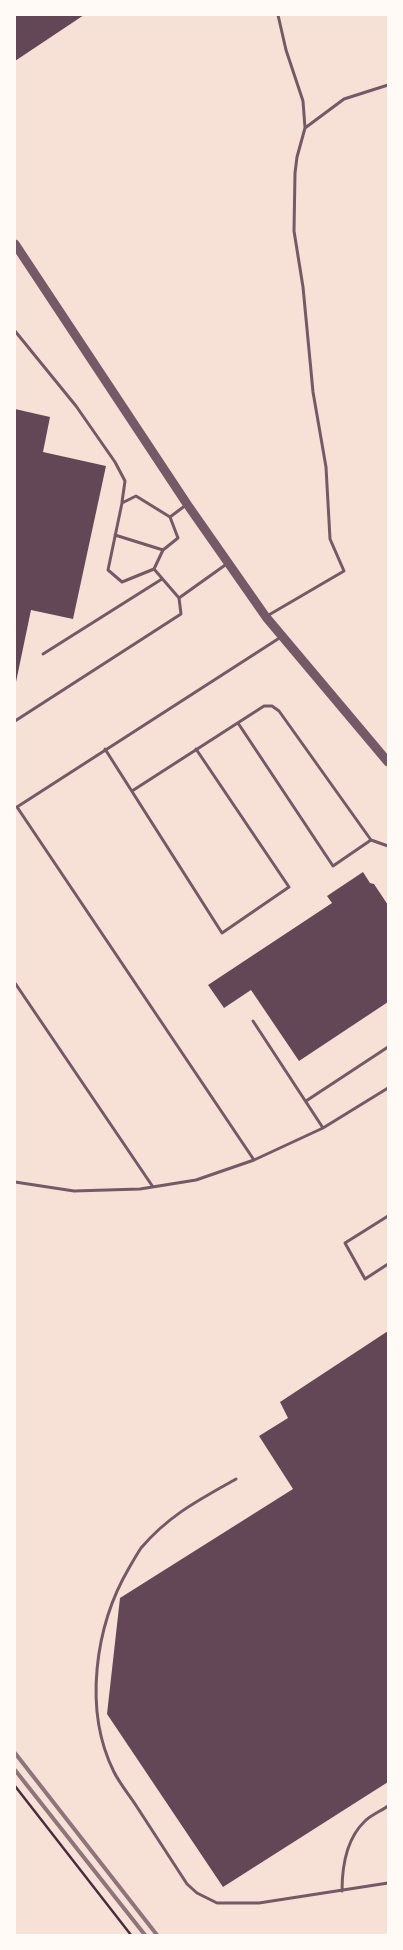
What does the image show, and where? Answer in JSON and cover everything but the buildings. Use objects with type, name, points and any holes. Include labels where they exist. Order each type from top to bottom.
[{"type":"street","points":[[15,244],[188,504],[266,617],[388,762]]},
{"type":"lane","points":[[266,617],[344,571],[330,539],[326,467],[313,392],[303,287],[294,232],[295,173],[297,157],[305,128],[303,101],[286,50],[278,15]]},
{"type":"lane","points":[[305,128],[344,99],[388,85]]},
{"type":"lane","points":[[15,331],[76,406],[115,462],[125,481],[108,570],[122,582],[154,569],[163,550],[178,538],[170,517],[136,496],[122,503]]},
{"type":"lane","points":[[170,517],[188,504]]},
{"type":"lane","points":[[115,535],[163,550]]},
{"type":"lane","points":[[179,598],[228,563]]},
{"type":"lane","points":[[15,721],[181,614],[179,598],[154,569]]},
{"type":"lane","points":[[43,654],[162,579]]},
{"type":"lane","points":[[254,1160],[16,808],[281,637]]},
{"type":"lane","points":[[132,791],[264,706],[272,706],[279,711],[371,840],[388,846]]},
{"type":"lane","points":[[238,723],[333,866],[371,840]]},
{"type":"lane","points":[[105,749],[222,933],[289,887],[196,749]]},
{"type":"lane","points":[[15,983],[153,1187]]},
{"type":"lane","points":[[253,1021],[323,1128]]},
{"type":"lane","points":[[306,1101],[388,1047]]},
{"type":"lane","points":[[15,1182],[74,1191],[153,1187],[196,1180],[254,1160],[323,1128],[388,1088]]},
{"type":"lane","points":[[388,1216],[345,1243],[365,1278],[388,1264]]},
{"type":"lane","points":[[236,1479],[187,1506],[163,1526],[140,1550],[114,1597],[106,1624],[97,1673],[96,1699],[104,1746],[114,1773],[187,1884],[197,1893],[217,1903],[259,1903],[388,1883]]},
{"type":"lane","points":[[342,1891],[342,1868],[355,1833],[365,1821],[388,1806]]},
{"type":"path","points":[[15,1786],[131,1935]]},
{"type":"railway","points":[[15,1753],[157,1935]]},
{"type":"railway","points":[[15,1770],[145,1935]]}]
